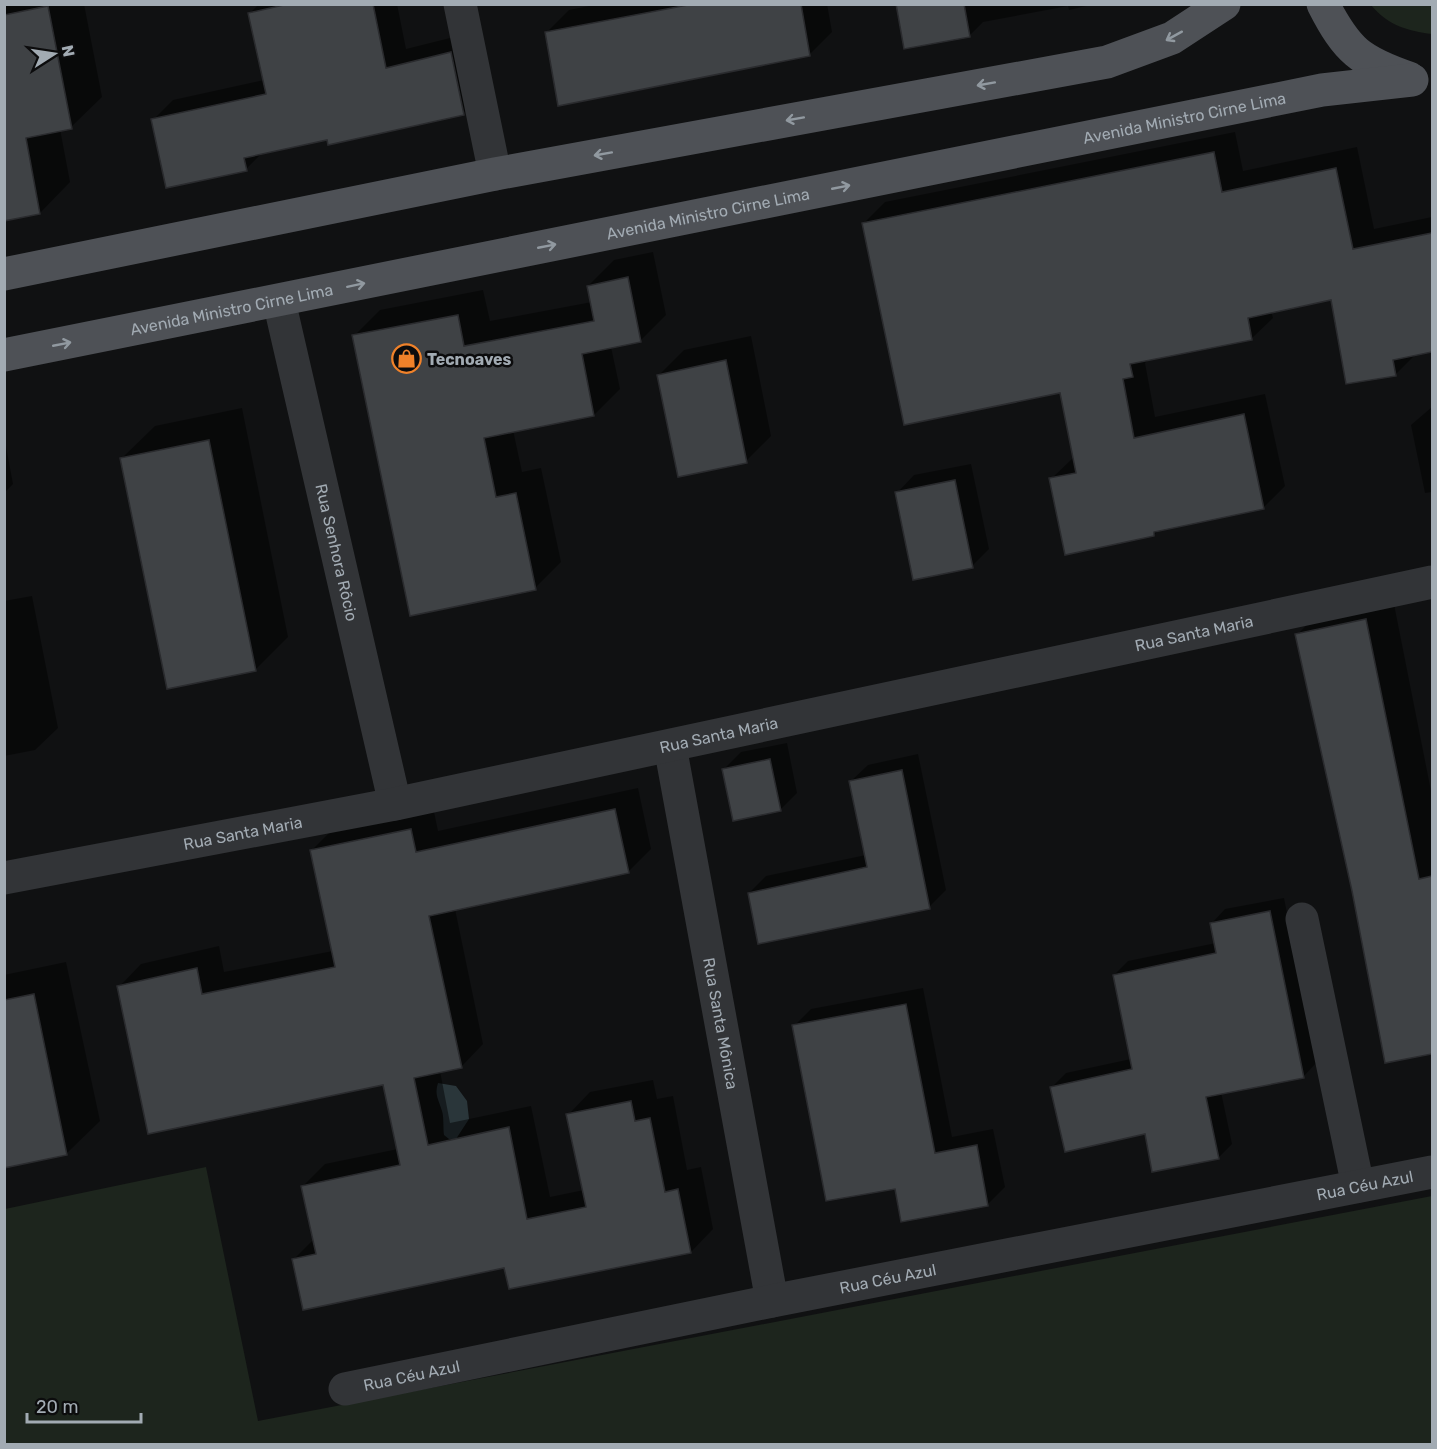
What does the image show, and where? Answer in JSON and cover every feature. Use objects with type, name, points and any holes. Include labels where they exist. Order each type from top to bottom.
[{"type":"main road","points":[[4,274],[495,174],[1107,62],[1172,39],[1224,4]]},
{"type":"main road","points":[[1323,4],[1340,37],[1372,65],[1422,80]]},
{"type":"main road","name":"Avenida Ministro Cirne Lima","points":[[4,355],[1311,92],[1422,80]]},
{"type":"street","points":[[459,4],[495,174]]},
{"type":"street","name":"Rua Senhora Rôcio","points":[[279,301],[395,804]]},
{"type":"street","name":"Rua Santa Maria","points":[[4,878],[395,804],[1432,582]]},
{"type":"street","name":"Rua Santa Mônica","points":[[670,746],[772,1301]]},
{"type":"street","points":[[1302,919],[1358,1186]]},
{"type":"street","name":"Rua Céu Azul","points":[[345,1389],[772,1301],[1432,1172]]},
{"type":"shaded area","points":[[1371,5],[1432,5],[1432,34],[1398,26],[1384,18]]},
{"type":"shaded area","points":[[438,1083],[456,1086],[467,1101],[469,1119],[456,1139],[449,1139],[444,1135],[443,1113],[437,1094]]},
{"type":"shaded area","points":[[206,1167],[258,1421],[1432,1196],[1432,1444],[5,1444],[5,1209]]},
{"type":"building","points":[[288,4],[373,4],[386,68],[451,52],[464,115],[328,145],[327,140],[244,158],[247,171],[166,188],[151,119],[266,94],[248,13]]},
{"type":"building","points":[[693,4],[801,4],[810,56],[558,106],[545,32]]},
{"type":"building","points":[[896,4],[964,4],[970,37],[904,49]]},
{"type":"building","points":[[48,6],[72,129],[26,138],[40,214],[4,221],[4,15]]},
{"type":"building","points":[[1214,152],[1222,192],[1336,168],[1353,249],[1432,233],[1432,352],[1393,360],[1396,376],[1346,384],[1331,300],[1248,318],[1252,340],[1130,364],[1133,377],[1123,379],[1134,438],[1244,414],[1264,509],[1154,532],[1154,536],[1065,555],[1049,478],[1076,473],[1060,393],[904,425],[862,223]]},
{"type":"building","points":[[628,277],[641,342],[582,354],[594,416],[484,438],[496,497],[516,493],[536,590],[410,616],[352,335],[458,315],[464,346],[594,321],[587,286]]},
{"type":"building","points":[[726,360],[747,463],[678,477],[657,375]]},
{"type":"building","points":[[209,440],[256,671],[167,689],[120,458]]},
{"type":"building","points":[[955,480],[973,568],[913,580],[895,492]]},
{"type":"building","points":[[1366,619],[1419,879],[1432,876],[1432,1054],[1385,1063],[1352,891],[1295,634]]},
{"type":"building","points":[[770,759],[781,811],[733,821],[722,769]]},
{"type":"building","points":[[902,770],[930,909],[758,944],[748,893],[867,867],[849,781]]},
{"type":"building","points":[[615,809],[629,873],[429,916],[462,1068],[414,1078],[428,1145],[509,1127],[527,1219],[586,1207],[566,1114],[631,1101],[635,1121],[650,1118],[665,1192],[678,1189],[691,1253],[509,1289],[504,1268],[303,1310],[292,1259],[316,1254],[301,1186],[400,1165],[383,1085],[148,1134],[117,986],[197,968],[202,994],[335,967],[310,850],[411,829],[416,852]]},
{"type":"building","points":[[1270,911],[1304,1078],[1206,1097],[1219,1159],[1152,1172],[1145,1134],[1065,1152],[1050,1087],[1132,1069],[1113,975],[1216,953],[1210,923]]},
{"type":"building","points":[[34,994],[67,1155],[4,1168],[4,1000]]},
{"type":"building","points":[[906,1004],[935,1153],[977,1145],[988,1206],[901,1222],[895,1189],[826,1201],[792,1025]]},
{"type":"place","name":"Tecnoaves","points":[[406,359]]}]
